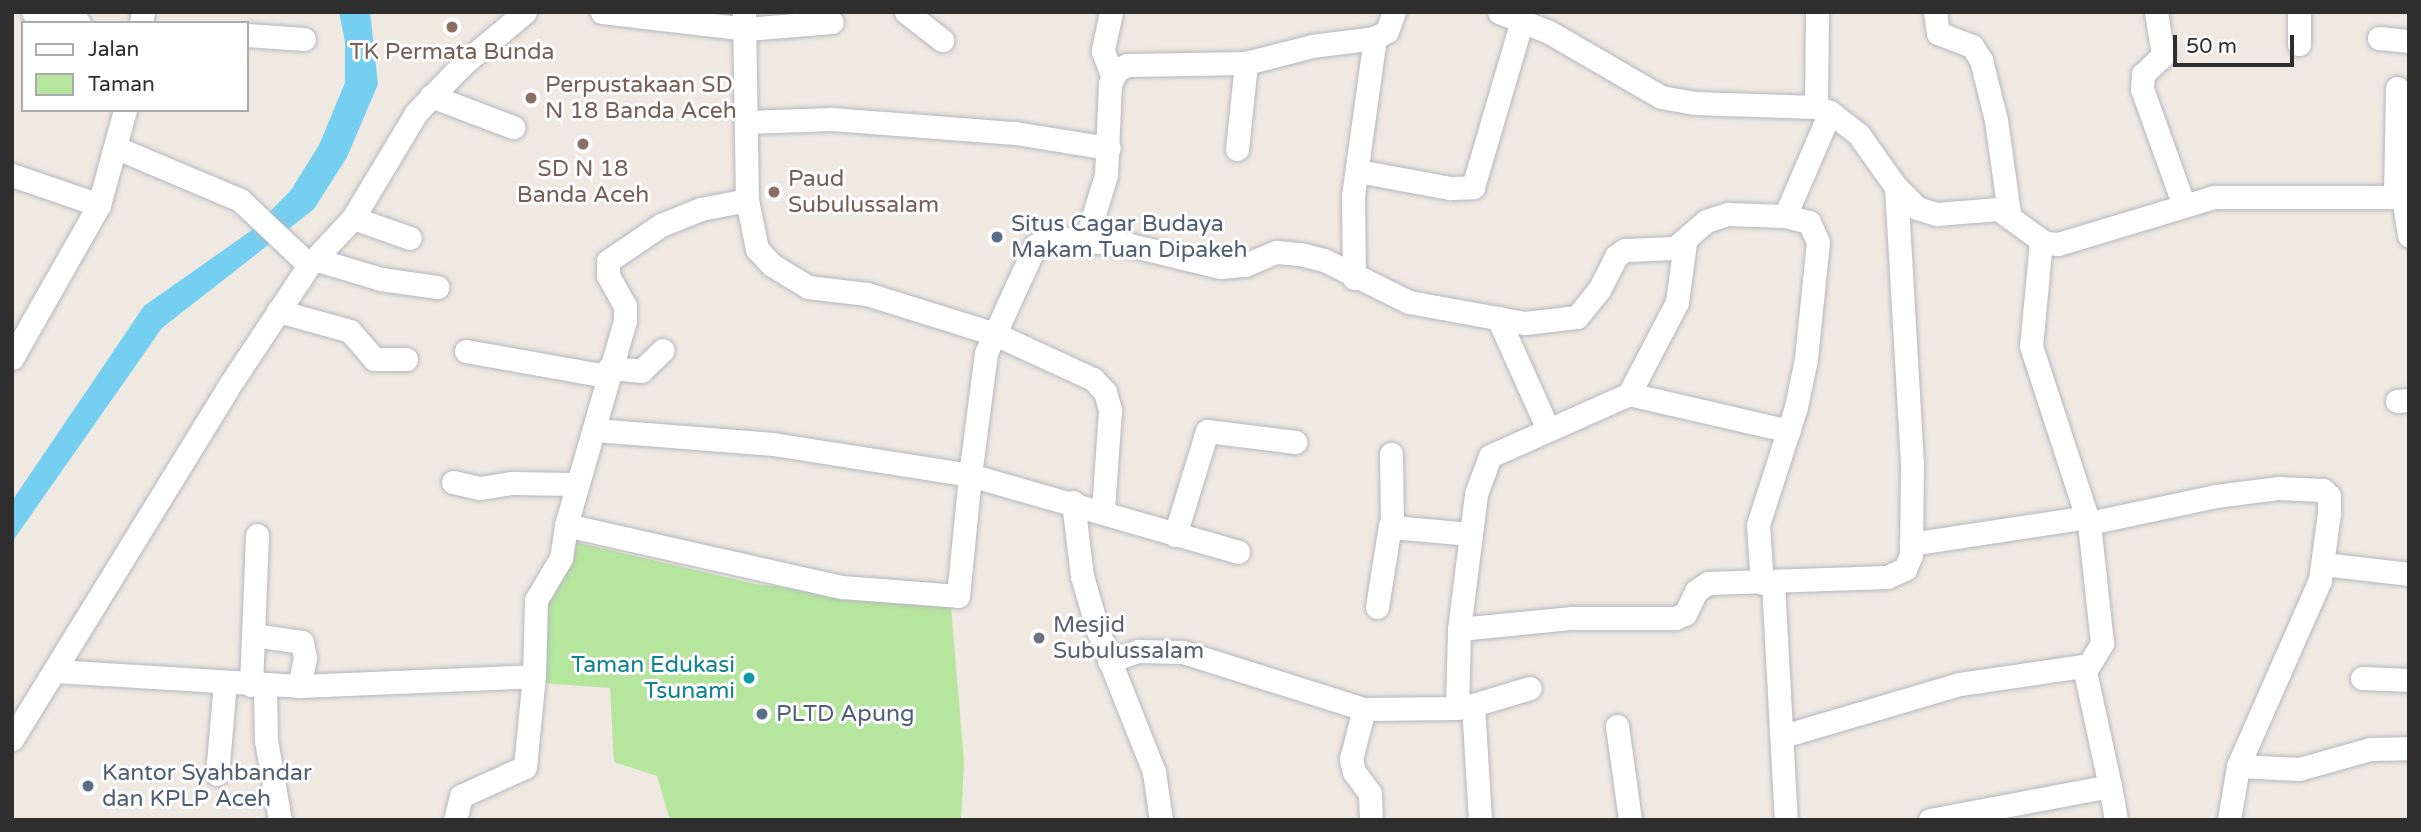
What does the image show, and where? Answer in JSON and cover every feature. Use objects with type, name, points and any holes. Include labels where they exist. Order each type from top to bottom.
[{"type":"street","points":[[33,12],[71,21]]},
{"type":"street","points":[[12,739],[278,311],[312,262],[353,218],[397,140],[431,96],[525,12]]},
{"type":"street","points":[[602,12],[745,21],[832,22]]},
{"type":"street","points":[[906,12],[942,40]]},
{"type":"street","points":[[1086,240],[1106,175],[1109,148],[1112,76],[1103,51],[1111,12]]},
{"type":"street","points":[[1112,76],[1127,65],[1246,63],[1312,46],[1375,38],[1387,31],[1394,12]]},
{"type":"street","points":[[1499,12],[1522,20],[1661,97],[1694,103],[1823,109],[1859,135],[1896,187],[1929,213],[1982,207],[2009,214],[2041,241],[2059,244],[2183,203],[2233,196],[2314,200],[2402,196]]},
{"type":"street","points":[[1785,216],[1823,109],[1817,12]]},
{"type":"street","points":[[1935,12],[1938,33],[1972,46],[1981,60],[1996,120],[2009,214]]},
{"type":"street","points":[[2156,12],[2163,55],[2143,74],[2142,89],[2183,203]]},
{"type":"street","points":[[2299,12],[2300,44]]},
{"type":"street","points":[[1358,171],[1451,188],[1473,187],[1522,20]]},
{"type":"street","points":[[745,21],[747,200],[757,249],[791,280],[808,287],[867,294],[995,334],[1093,379],[1105,392],[1110,410],[1103,511]]},
{"type":"street","points":[[248,35],[304,39]]},
{"type":"street","points":[[1354,278],[1352,210],[1375,38]]},
{"type":"street","points":[[2378,38],[2409,41]]},
{"type":"street","points":[[1237,149],[1246,63]]},
{"type":"street","points":[[2397,88],[2402,196],[2409,236]]},
{"type":"street","points":[[431,96],[513,127]]},
{"type":"street","points":[[15,348],[99,205],[117,148],[125,112]]},
{"type":"street","points":[[746,122],[832,119],[1015,133],[1109,148]]},
{"type":"street","points":[[117,148],[240,200],[312,262],[381,279],[437,287]]},
{"type":"street","points":[[12,175],[99,205]]},
{"type":"street","points":[[1459,629],[1572,618],[1679,617],[1703,584],[1894,576],[1905,569],[1911,544],[1912,452],[1896,187]]},
{"type":"street","points":[[456,820],[461,796],[525,767],[534,676],[536,600],[561,558],[574,484],[595,430],[608,372],[626,313],[608,275],[608,261],[661,225],[701,209],[747,200]]},
{"type":"street","points":[[566,525],[842,587],[958,596],[982,374],[995,334],[1038,243],[1054,237],[1130,245],[1220,267],[1245,265],[1287,251],[1324,260],[1354,278],[1409,302],[1525,323],[1570,320],[1599,290],[1620,252],[1632,248],[1668,249],[1685,243],[1715,218],[1785,216],[1809,222],[1818,242],[1806,359],[1790,431],[1769,483],[1758,525],[1768,583],[1783,736],[1786,820]]},
{"type":"street","points":[[353,218],[410,238]]},
{"type":"street","points":[[1783,736],[1960,684],[2084,667],[2095,660],[2102,643],[2088,520],[2031,346],[2041,241]]},
{"type":"street","points":[[1629,394],[1677,302],[1685,243]]},
{"type":"street","points":[[278,311],[350,331],[374,359],[406,359]]},
{"type":"street","points":[[1498,318],[1548,429]]},
{"type":"street","points":[[466,351],[608,372],[641,372],[663,351]]},
{"type":"street","points":[[1480,820],[1465,706],[1459,629],[1478,482],[1490,456],[1629,394],[1790,431]]},
{"type":"street","points":[[595,430],[773,444],[970,475],[1073,502],[1238,552]]},
{"type":"street","points":[[1175,535],[1207,431],[1295,442]]},
{"type":"street","points":[[1377,607],[1391,525],[1391,454]]},
{"type":"street","points":[[453,482],[480,488],[511,483],[574,484]]},
{"type":"street","points":[[1911,544],[2088,520],[2216,496],[2278,488],[2319,489],[2330,499],[2323,564],[2299,634],[2274,679],[2238,766],[2229,820]]},
{"type":"street","points":[[1073,502],[1082,576],[1109,661],[1154,772],[1161,820]]},
{"type":"street","points":[[1391,525],[1471,534]]},
{"type":"street","points":[[257,535],[253,635],[266,740],[280,820]]},
{"type":"street","points":[[2323,564],[2409,574]]},
{"type":"street","points":[[253,635],[302,642],[305,658],[299,686]]},
{"type":"street","points":[[1109,661],[1138,651],[1183,652],[1364,709],[1465,706],[1530,688]]},
{"type":"street","points":[[2084,667],[2116,820]]},
{"type":"street","points":[[55,671],[299,686],[534,676]]},
{"type":"street","points":[[2362,678],[2409,680]]},
{"type":"street","points":[[217,774],[225,683]]},
{"type":"street","points":[[1364,709],[1351,759],[1354,772],[1370,793],[1371,820]]},
{"type":"street","points":[[1617,726],[1630,820]]},
{"type":"street","points":[[2238,766],[2299,769],[2370,749],[2409,748]]},
{"type":"street","points":[[1930,820],[2110,786]]},
{"type":"green space","name":"Taman Edukasi Tsunami","points":[[571,541],[755,584],[951,607],[964,763],[961,820],[670,820],[657,776],[614,762],[610,688],[541,683],[539,602]]},
{"type":"water","points":[[339,12],[370,12],[378,84],[347,157],[314,209],[162,328],[12,542],[12,501],[144,306],[252,230],[291,190],[319,145],[345,83],[345,42]]},
{"type":"place","name":"TK Permata Bunda","points":[[452,27]]},
{"type":"place","name":"Perpustakaan SD N 18 Banda Aceh","points":[[531,98]]},
{"type":"place","name":"SD N 18 Banda Aceh","points":[[583,144]]},
{"type":"place","name":"Paud Subulussalam","points":[[774,192]]},
{"type":"place","name":"Situs Cagar Budaya Makam Tuan Dipakeh","points":[[997,237]]},
{"type":"place","name":"Mesjid Subulussalam","points":[[1039,638]]},
{"type":"place","name":"Taman Edukasi Tsunami","points":[[749,678]]},
{"type":"place","name":"PLTD Apung","points":[[762,714]]},
{"type":"place","name":"Kantor Syahbandar dan KPLP Aceh","points":[[88,786]]}]
